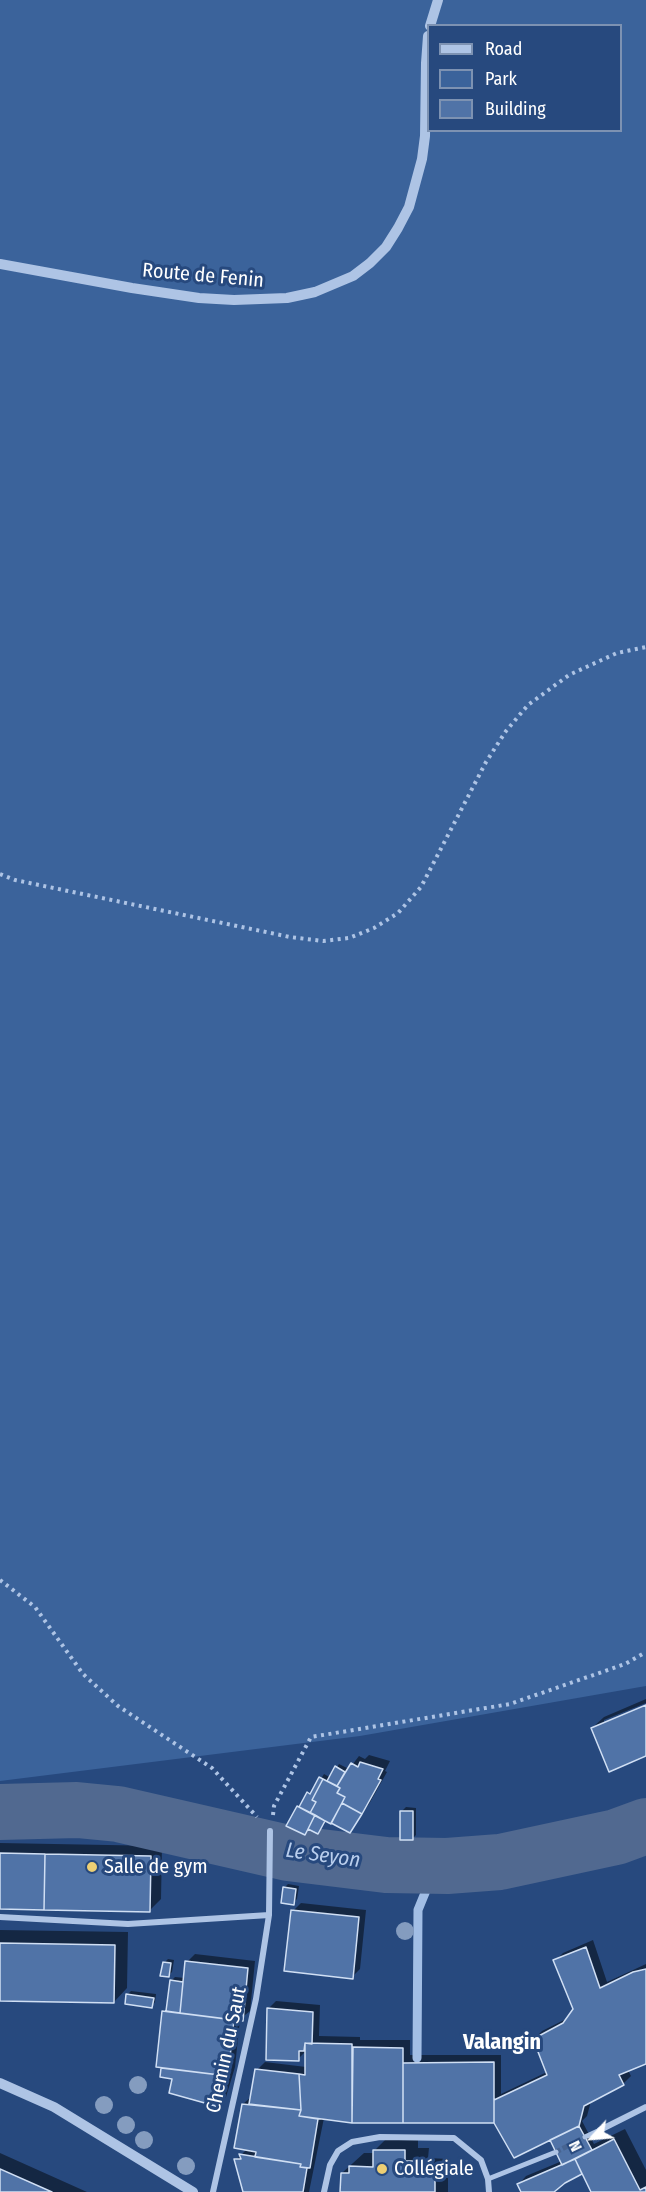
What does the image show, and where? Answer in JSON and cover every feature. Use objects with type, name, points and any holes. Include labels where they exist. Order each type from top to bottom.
[{"type":"street","points":[[431,24],[438,0]]},
{"type":"street","name":"Route de Fenin","points":[[0,264],[198,298],[234,300],[287,298],[335,285],[353,276],[386,247],[409,207],[422,159],[425,136],[427,54]]},
{"type":"street","name":"Chemin du Saut","points":[[213,2192],[256,1999],[269,1914],[270,1831]]},
{"type":"street","points":[[0,1917],[128,1924],[269,1914]]},
{"type":"street","points":[[0,2083],[54,2107],[193,2192]]},
{"type":"street","points":[[585,2137],[646,2107]]},
{"type":"street","points":[[324,2192],[330,2165],[338,2151],[352,2142],[380,2137],[454,2138],[481,2160],[488,2179],[489,2192]]},
{"type":"street","points":[[488,2179],[556,2152]]},
{"type":"path","points":[[0,874],[15,880],[290,938],[323,941],[349,938],[374,928],[398,913],[421,887],[486,762],[506,730],[528,705],[569,675],[617,653],[646,647]]},
{"type":"path","points":[[0,1580],[35,1607],[83,1674],[118,1706],[212,1768],[270,1831]]},
{"type":"path","points":[[270,1831],[274,1806],[311,1737],[510,1704],[625,1664],[646,1652]]},
{"type":"green space","points":[[0,0],[646,0],[646,1686],[360,1736],[0,1781]]},
{"type":"building","points":[[646,1705],[646,1756],[609,1772],[591,1728]]},
{"type":"building","points":[[360,1762],[383,1769],[378,1779],[381,1780],[362,1814],[342,1803],[345,1797],[337,1793],[340,1788],[337,1786],[351,1763],[358,1767]]},
{"type":"building","points":[[335,1766],[345,1772],[337,1786],[327,1781]]},
{"type":"building","points":[[319,1777],[323,1779],[312,1800],[316,1802],[310,1813],[299,1807],[307,1792],[310,1794]]},
{"type":"building","points":[[323,1779],[340,1788],[337,1793],[345,1797],[331,1824],[310,1813],[316,1802],[312,1800]]},
{"type":"building","points":[[342,1803],[362,1814],[350,1833],[331,1823]]},
{"type":"building","points":[[297,1806],[315,1815],[305,1835],[286,1826]]},
{"type":"building","points":[[400,1811],[413,1811],[413,1840],[400,1840]]},
{"type":"building","points":[[315,1815],[325,1821],[318,1834],[308,1829]]},
{"type":"building","points":[[0,1853],[45,1854],[44,1910],[0,1909]]},
{"type":"building","points":[[45,1854],[151,1856],[150,1912],[44,1910]]},
{"type":"building","points":[[283,1887],[296,1889],[294,1905],[281,1903]]},
{"type":"building","points":[[291,1910],[359,1917],[353,1979],[284,1971]]},
{"type":"building","points":[[0,1943],[115,1945],[114,2003],[0,2001]]},
{"type":"building","points":[[586,1947],[600,1988],[633,1972],[646,1969],[646,2064],[619,2075],[624,2085],[584,2106],[579,2126],[514,2158],[494,2123],[494,2100],[547,2075],[533,2039],[563,2023],[573,2009],[553,1960]]},
{"type":"building","points":[[185,1961],[248,1968],[243,2021],[180,2013]]},
{"type":"building","points":[[163,1962],[171,1963],[169,1977],[160,1976]]},
{"type":"building","points":[[170,1980],[183,1982],[180,2013],[166,2011]]},
{"type":"building","points":[[126,1994],[154,1998],[152,2008],[125,2004]]},
{"type":"building","points":[[267,2008],[313,2012],[312,2044],[305,2043],[304,2051],[299,2051],[299,2061],[266,2060]]},
{"type":"building","points":[[162,2011],[234,2020],[228,2076],[156,2067]]},
{"type":"building","points":[[305,2043],[352,2044],[352,2123],[299,2116],[301,2110],[299,2074],[305,2075]]},
{"type":"building","points":[[353,2047],[403,2048],[403,2123],[352,2123]]},
{"type":"building","points":[[494,2062],[494,2123],[403,2123],[403,2063]]},
{"type":"building","points":[[161,2068],[228,2076],[219,2107],[169,2093],[172,2079],[160,2077]]},
{"type":"building","points":[[255,2069],[299,2074],[301,2110],[249,2104]]},
{"type":"building","points":[[242,2104],[301,2110],[299,2116],[318,2119],[310,2168],[300,2167],[301,2164],[255,2157],[256,2152],[234,2148]]},
{"type":"building","points":[[579,2126],[592,2150],[562,2165],[550,2140]]},
{"type":"building","points":[[614,2139],[640,2190],[646,2187],[646,2192],[591,2192],[575,2159]]},
{"type":"building","name":"Collégiale","points":[[373,2150],[405,2150],[405,2161],[415,2161],[415,2171],[435,2172],[435,2192],[340,2192],[341,2173],[349,2173],[349,2166],[373,2167]]},
{"type":"building","points":[[239,2154],[301,2164],[300,2167],[307,2168],[303,2192],[243,2192],[234,2159],[241,2159]]},
{"type":"building","points":[[575,2159],[582,2174],[554,2192],[521,2192],[517,2184]]},
{"type":"building","points":[[0,2169],[52,2192],[0,2192]]},
{"type":"waterway","name":"Le Seyon","points":[[0,1812],[77,1810],[118,1814],[288,1853],[386,1865],[447,1866],[500,1862],[616,1837],[646,1826]]},
{"type":"waterway","points":[[417,2058],[418,1910],[436,1866]]},
{"type":"tunnel","points":[[556,2152],[585,2137]]},
{"type":"place","name":"Salle de gym","points":[[92,1867]]},
{"type":"place","name":"Collégiale","points":[[382,2169]]},
{"type":"district","name":"Valangin","points":[[502,2043]]}]
